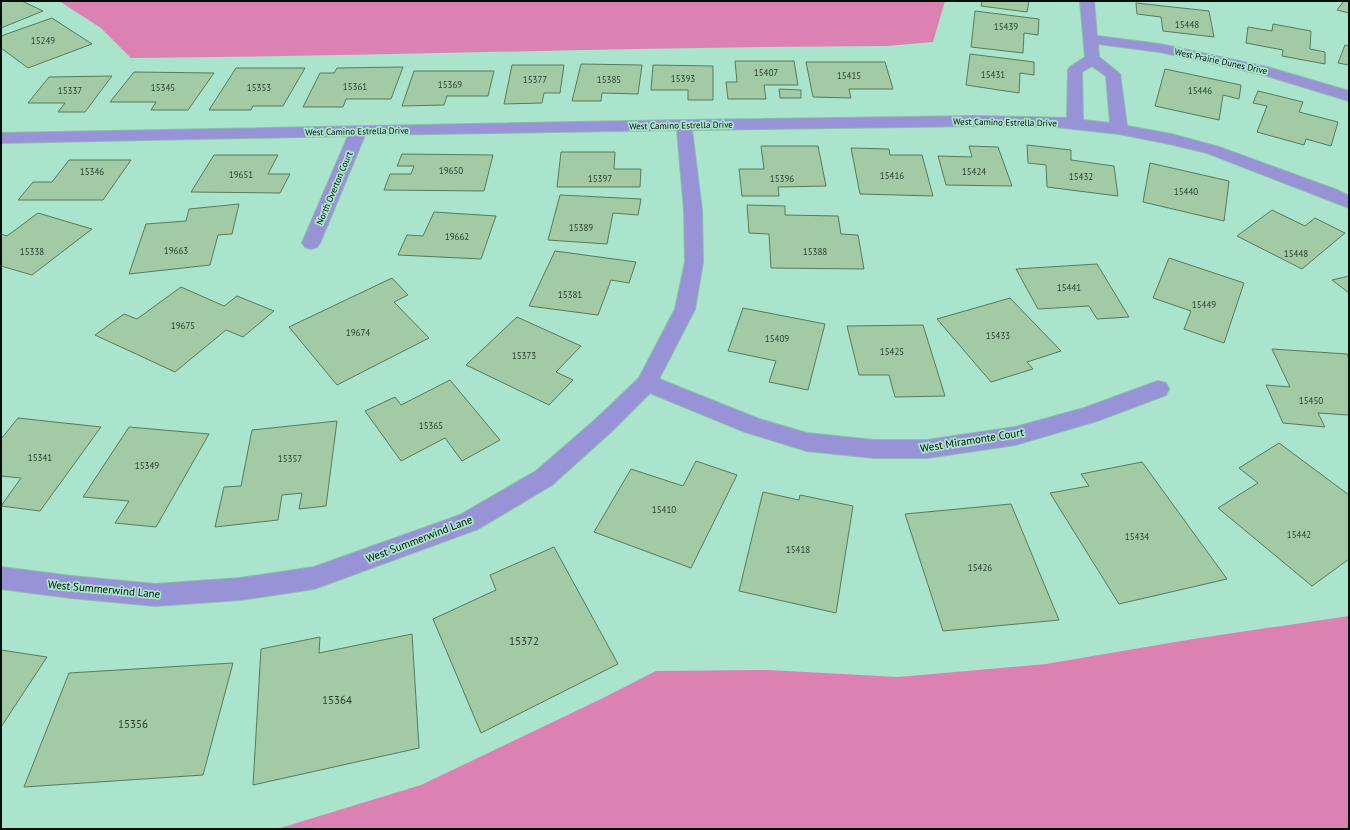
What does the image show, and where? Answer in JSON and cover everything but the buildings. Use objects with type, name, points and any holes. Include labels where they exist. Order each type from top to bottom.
[{"type":"street","points":[[1087,1],[1092,59]]},
{"type":"street","name":"West Prairie Dunes Drive","points":[[1091,39],[1160,48],[1267,71],[1349,96]]},
{"type":"street","points":[[1075,123],[1075,70],[1092,59]]},
{"type":"street","points":[[1092,59],[1113,74],[1119,129]]},
{"type":"street","name":"West Camino Estrella Drive","points":[[1,138],[978,120],[1075,123],[1119,129],[1172,139],[1213,150],[1331,194],[1349,203]]},
{"type":"street","name":"West Summerwind Lane","points":[[1,578],[71,587],[155,595],[240,590],[314,578],[469,522],[544,478],[604,426],[647,383],[684,309],[694,262],[693,210],[684,125]]},
{"type":"street","name":"North Overton Court","points":[[311,243],[358,132]]},
{"type":"street","name":"West Miramonte Court","points":[[647,383],[753,426],[807,442],[890,449],[927,449],[1015,436],[1089,415],[1158,389]]},
{"type":"shaded area","points":[[59,1],[945,1],[933,42],[887,46],[131,58],[101,28]]},
{"type":"shaded area","points":[[1349,616],[1349,829],[277,829],[421,785],[656,671],[768,670],[898,677],[1046,664],[1193,639]]}]
